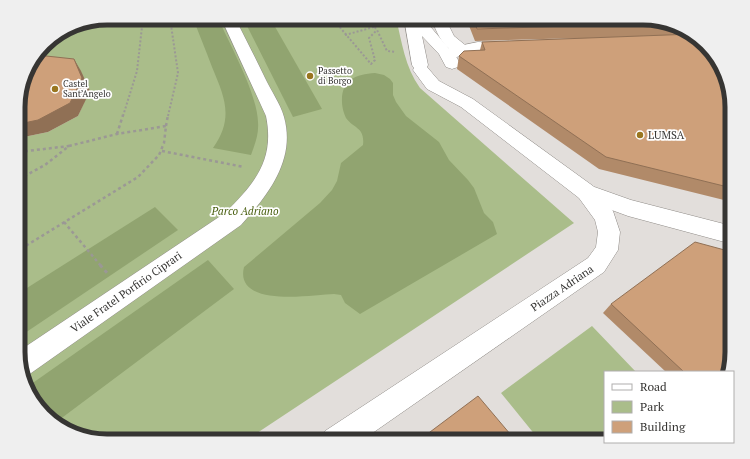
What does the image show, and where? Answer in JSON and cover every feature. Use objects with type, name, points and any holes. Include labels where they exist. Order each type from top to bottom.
[{"type":"main road","name":"Viale Fratel Porfirio Ciprari","points":[[26,362],[233,219],[252,199],[271,172],[275,159],[278,127],[275,115],[231,25]]},
{"type":"main road","name":"Piazza Adriana","points":[[345,434],[596,265],[607,250],[609,232],[605,217],[586,192],[467,103],[433,85],[420,68],[412,25]]},
{"type":"main road","points":[[421,25],[433,40],[454,59]]},
{"type":"main road","points":[[441,25],[448,39],[454,59]]},
{"type":"main road","points":[[454,59],[527,46]]},
{"type":"main road","name":"Piazza Adriana","points":[[454,59],[462,97],[467,103]]},
{"type":"main road","points":[[586,192],[628,208],[725,233]]},
{"type":"path","points":[[117,134],[137,71],[142,25]]},
{"type":"path","points":[[25,246],[138,177],[155,164],[162,151],[178,73],[171,25]]},
{"type":"path","points":[[337,25],[371,64],[375,60],[375,56],[369,38],[377,30]]},
{"type":"path","points":[[345,35],[374,27],[377,30],[387,51],[398,52]]},
{"type":"path","points":[[25,151],[69,146],[117,134],[166,126]]},
{"type":"path","points":[[25,176],[45,165],[69,146]]},
{"type":"path","points":[[162,151],[247,167]]},
{"type":"path","points":[[64,222],[98,263]]},
{"type":"green space","name":"Parco Adriano","points":[[101,25],[398,25],[407,63],[420,88],[574,223],[256,434],[107,434],[75,428],[57,417],[42,402],[31,384],[26,363],[25,137],[48,132],[78,116],[89,91],[39,67],[46,52],[61,39],[75,31]]},
{"type":"green space","points":[[196,25],[221,25],[248,83],[253,97],[258,122],[257,135],[251,155],[213,148],[224,127],[225,108],[221,89]]},
{"type":"green space","points":[[247,25],[274,25],[322,109],[293,117]]},
{"type":"green space","points":[[375,73],[384,75],[390,79],[393,83],[393,95],[396,102],[406,116],[439,142],[449,160],[468,180],[474,188],[484,213],[493,222],[497,234],[360,314],[345,303],[341,295],[334,294],[293,297],[277,296],[262,294],[251,289],[244,280],[244,267],[320,203],[332,190],[337,181],[341,163],[363,145],[361,131],[349,122],[345,116],[342,106],[342,95],[347,84],[351,80],[361,75]]},
{"type":"green space","points":[[155,207],[178,230],[25,333],[25,289]]},
{"type":"green space","points":[[208,260],[234,289],[60,419],[42,402],[31,384]]},
{"type":"green space","points":[[592,326],[635,371],[604,371],[604,434],[534,434],[501,393]]},
{"type":"building","points":[[476,25],[600,25],[477,29]]},
{"type":"building","name":"LUMSA","points":[[681,34],[684,36],[701,49],[708,57],[719,75],[725,101],[725,186],[606,157],[459,56],[464,51],[485,50],[482,42]]},
{"type":"building","points":[[43,56],[74,59],[82,78],[70,103],[38,120],[25,123],[26,96],[31,75],[36,66]]},
{"type":"building","points":[[695,242],[725,250],[725,358],[722,371],[683,371],[611,304]]},
{"type":"building","points":[[478,396],[510,434],[427,434]]},
{"type":"place","name":"Passetto di Borgo","points":[[310,76]]},
{"type":"place","name":"Castel Sant’Angelo","points":[[55,89]]},
{"type":"place","name":"LUMSA","points":[[640,135]]}]
